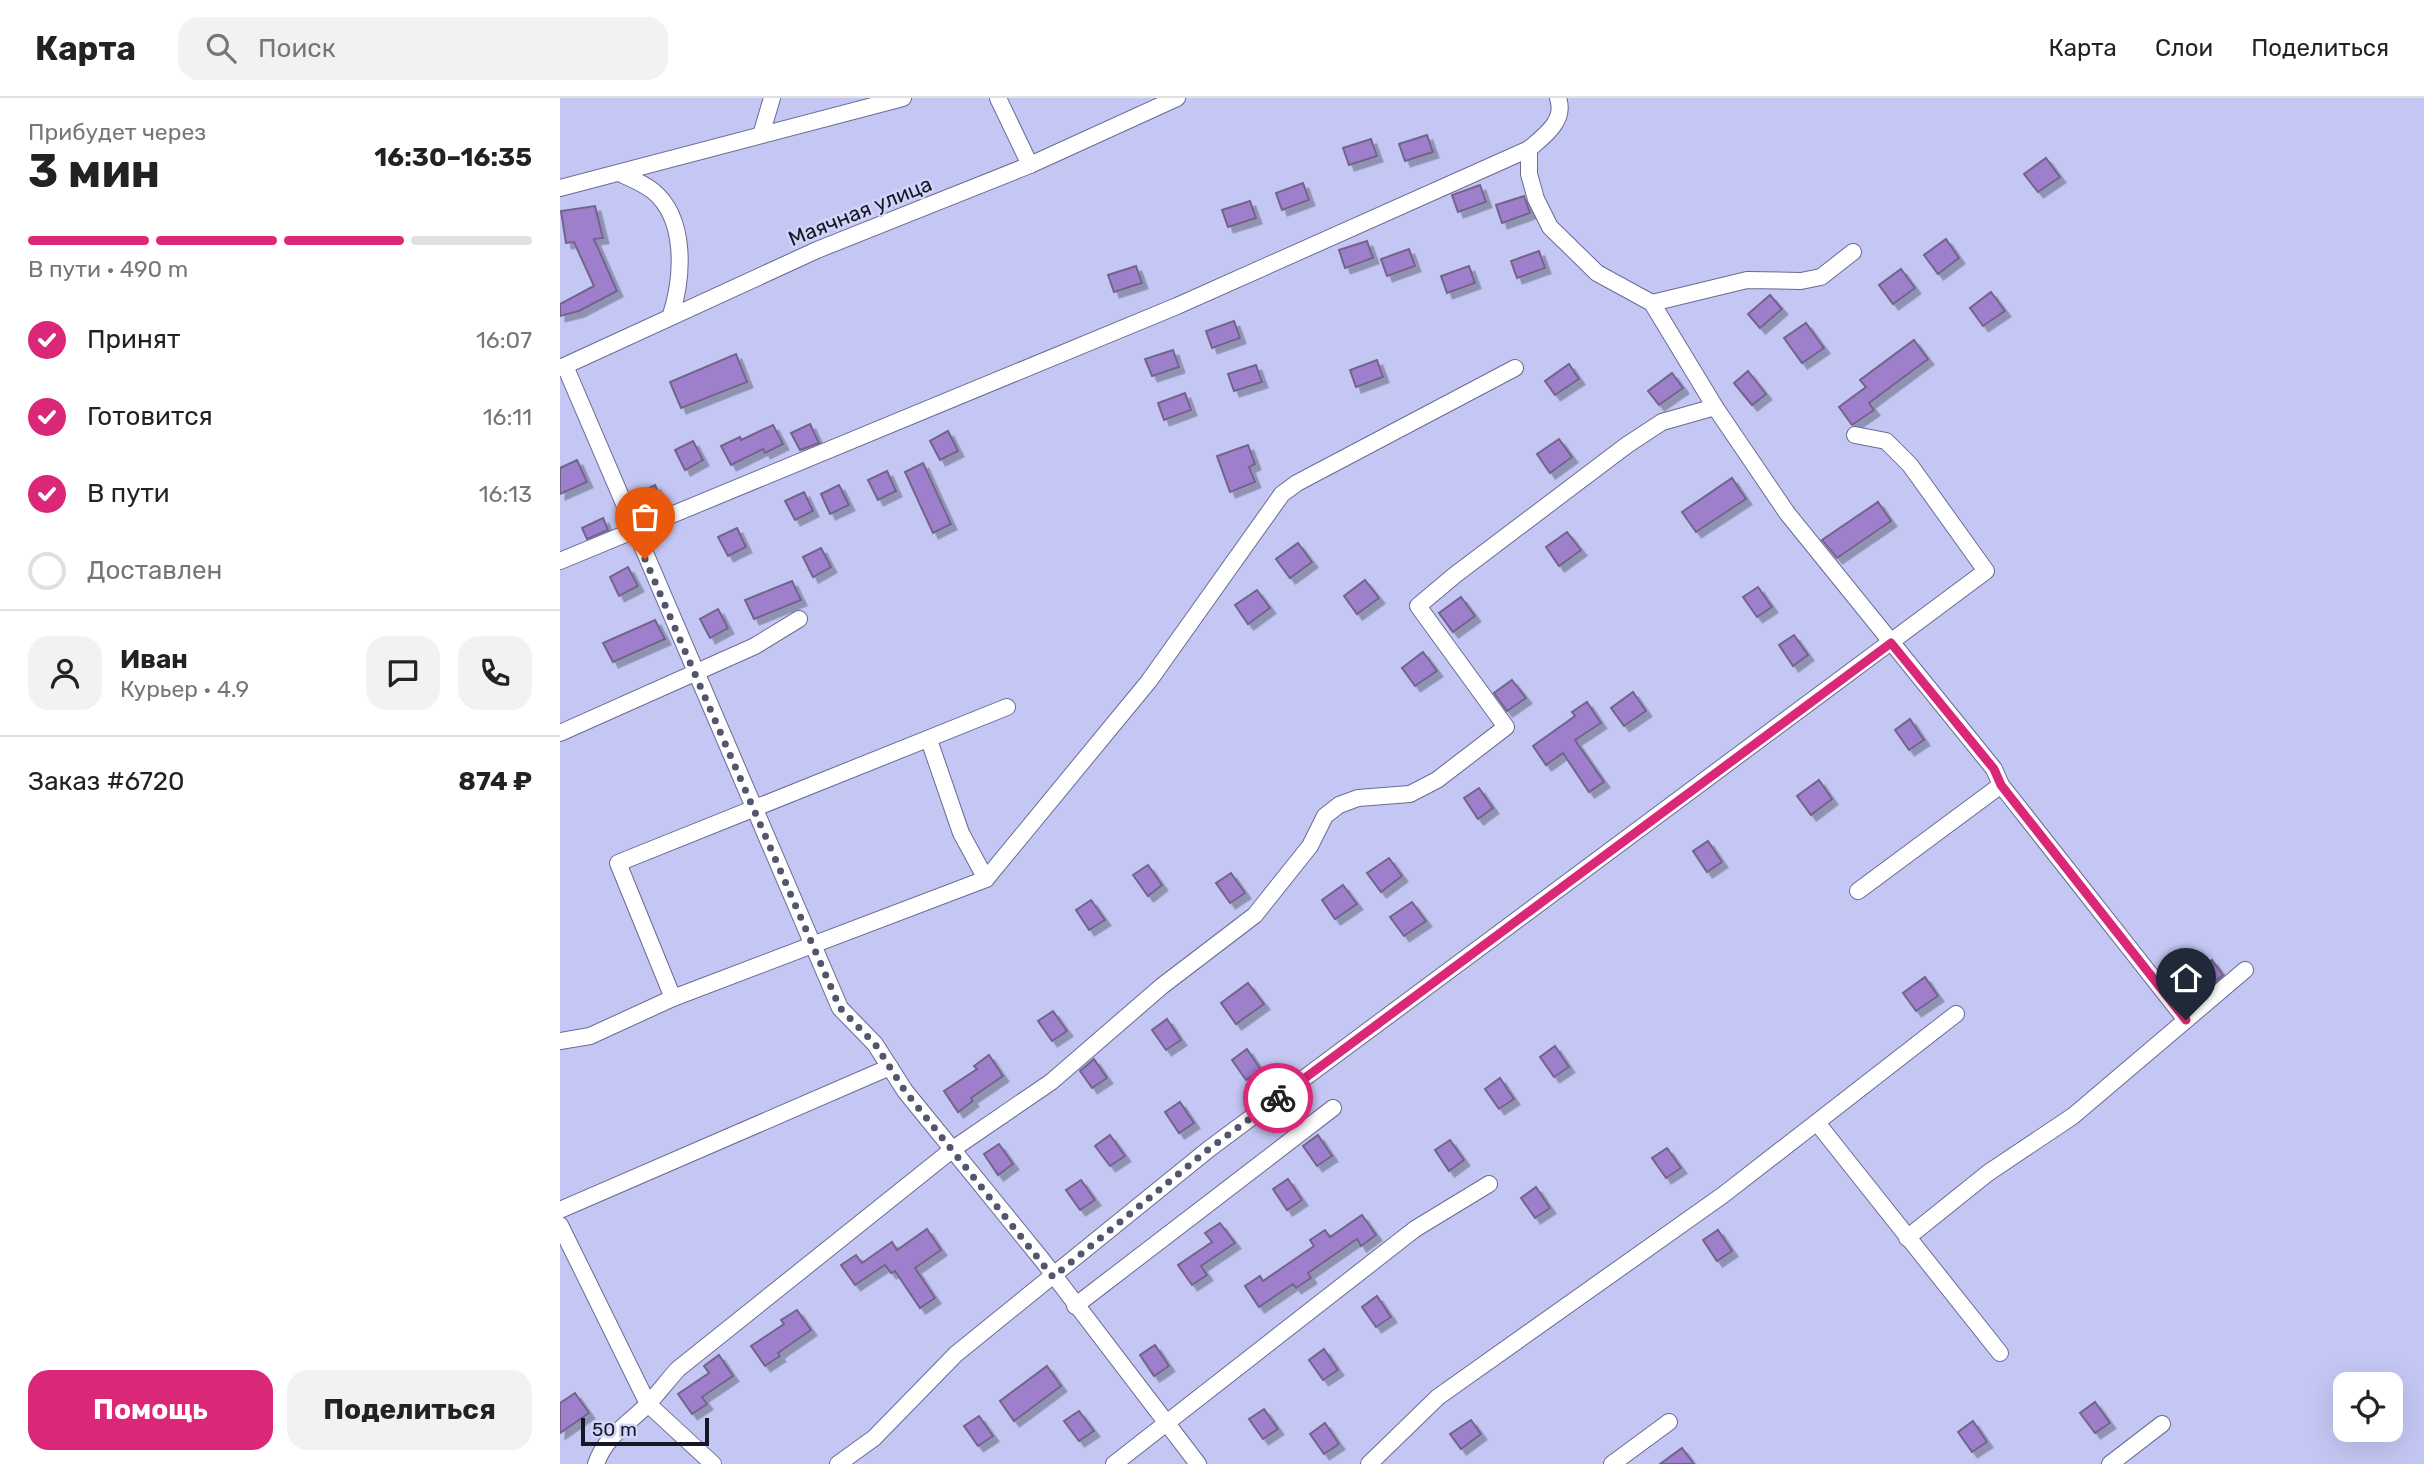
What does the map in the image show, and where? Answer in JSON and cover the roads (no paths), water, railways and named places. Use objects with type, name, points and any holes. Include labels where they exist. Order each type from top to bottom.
[{"type":"street","points":[[761,135],[772,98]]},
{"type":"street","points":[[560,188],[903,98]]},
{"type":"street","points":[[998,98],[1030,165]]},
{"type":"street","name":"Маячная улица","points":[[562,367],[817,250],[1030,165],[1177,98]]},
{"type":"street","points":[[560,561],[1177,306],[1529,149],[1556,124],[1560,104],[1558,98]]},
{"type":"street","points":[[1529,149],[1529,174],[1536,199],[1550,227],[1597,273],[1652,303],[1714,407],[1787,513],[1994,769],[2001,785],[2186,1020]]},
{"type":"street","points":[[619,173],[652,190],[669,208],[677,238],[679,269],[679,289],[671,315]]},
{"type":"street","points":[[1652,303],[1747,280],[1801,281],[1821,277],[1853,251]]},
{"type":"street","points":[[562,367],[840,1008],[875,1044],[905,1091],[1198,1464]]},
{"type":"street","points":[[560,1041],[590,1036],[673,998],[986,878],[1149,681],[1282,494],[1297,483],[1515,368]]},
{"type":"street","points":[[596,1464],[602,1448],[617,1430],[648,1404],[678,1369],[953,1149],[1051,1082],[1162,986],[1255,915],[1310,846],[1325,816],[1339,805],[1359,798],[1410,794],[1437,780],[1506,727],[1418,606],[1627,445],[1662,422],[1714,407]]},
{"type":"street","points":[[838,1464],[874,1438],[956,1354],[1209,1149],[1986,571],[1910,465],[1886,441],[1856,435]]},
{"type":"street","points":[[560,733],[755,646],[799,619]]},
{"type":"street","points":[[673,998],[618,863],[929,740],[1007,706]]},
{"type":"street","points":[[929,740],[961,833],[986,878]]},
{"type":"street","points":[[1858,891],[2001,785]]},
{"type":"street","points":[[1908,1238],[1988,1173],[2073,1116],[2245,970]]},
{"type":"street","points":[[1369,1464],[1438,1397],[1818,1124],[1956,1014]]},
{"type":"street","points":[[560,1210],[891,1067]]},
{"type":"street","points":[[1075,1306],[1333,1108]]},
{"type":"street","points":[[1818,1124],[2000,1353]]},
{"type":"street","points":[[1114,1464],[1415,1229],[1489,1184]]},
{"type":"street","points":[[560,1225],[648,1404],[713,1464]]},
{"type":"street","points":[[1612,1464],[1669,1422]]},
{"type":"street","points":[[2110,1464],[2162,1424]]}]
